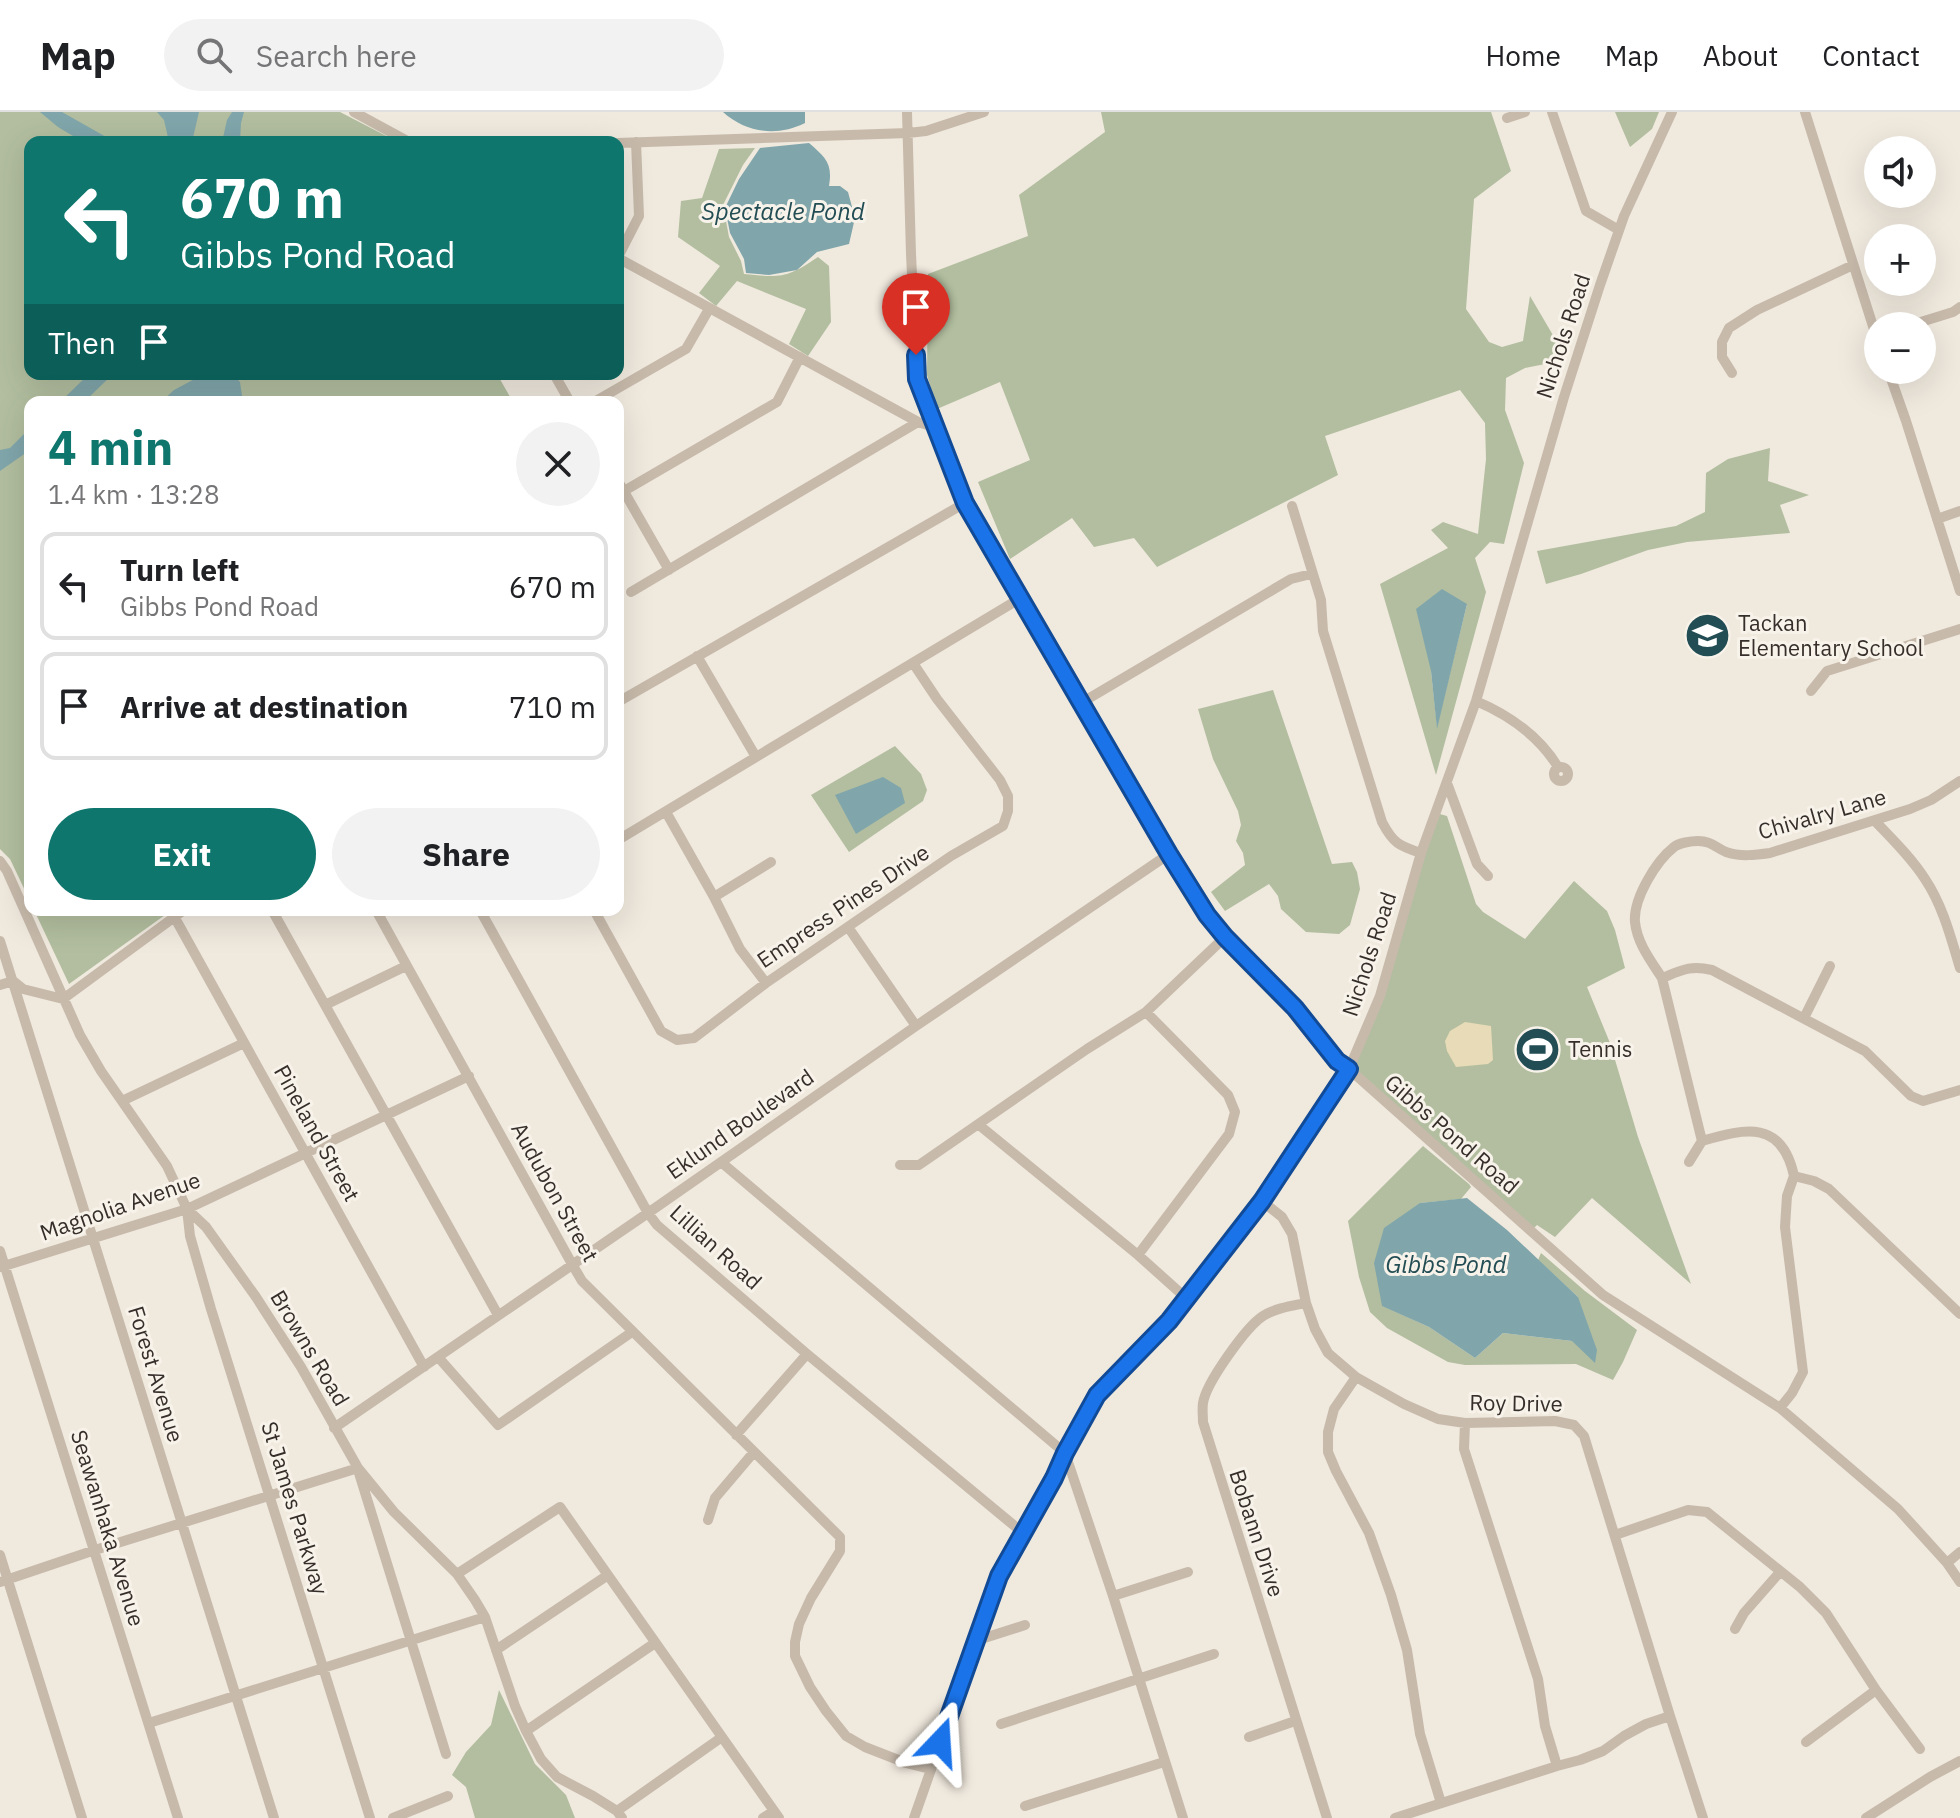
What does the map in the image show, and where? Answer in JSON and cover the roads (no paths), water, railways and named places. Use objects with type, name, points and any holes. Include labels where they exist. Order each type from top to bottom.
[{"type":"street","points":[[354,112],[398,136]]},
{"type":"street","name":"Gibbs Pond Road","points":[[907,112],[917,379],[965,503],[1207,915],[1295,1008],[1337,1061],[1603,1295],[1780,1408],[1898,1509],[1960,1582]]},
{"type":"street","points":[[624,143],[908,133],[926,131],[984,112]]},
{"type":"street","points":[[1507,118],[1525,112]]},
{"type":"street","points":[[1552,112],[1586,211],[1619,230]]},
{"type":"street","name":"Nichols Road","points":[[915,1818],[999,1576],[1097,1395],[1169,1321],[1262,1201],[1349,1069],[1380,996],[1421,853],[1476,701],[1564,397],[1619,230],[1672,112]]},
{"type":"street","points":[[1805,112],[1868,312]]},
{"type":"street","points":[[624,245],[639,216],[636,142]]},
{"type":"street","points":[[624,260],[918,422],[937,428]]},
{"type":"street","points":[[1732,373],[1722,357],[1722,342],[1729,328],[1757,310],[1853,265]]},
{"type":"street","points":[[1936,317],[1960,307]]},
{"type":"street","points":[[604,396],[686,349],[709,309]]},
{"type":"street","points":[[624,484],[777,402],[800,357]]},
{"type":"street","points":[[1893,384],[1960,591]]},
{"type":"street","points":[[631,592],[918,422]]},
{"type":"street","points":[[624,491],[669,570]]},
{"type":"street","points":[[624,699],[965,503]]},
{"type":"street","points":[[1292,506],[1321,600],[1323,631],[1382,822],[1392,840],[1421,853]]},
{"type":"street","points":[[1937,519],[1960,511]]},
{"type":"street","points":[[1081,703],[1291,579],[1311,574]]},
{"type":"street","points":[[624,836],[1019,599]]},
{"type":"street","points":[[1811,691],[1827,671],[1960,629]]},
{"type":"street","points":[[697,656],[756,757]]},
{"type":"street","name":"Empress Pines Drive","points":[[597,916],[661,1031],[677,1040],[694,1038],[766,983],[951,856],[1003,826],[1008,811],[1008,796],[1000,780],[913,663]]},
{"type":"street","points":[[1476,701],[1526,730],[1549,752],[1558,767]]},
{"type":"street","name":"Chivalry Lane","points":[[1702,1141],[1662,978],[1647,956],[1635,921],[1638,898],[1657,864],[1676,845],[1696,841],[1714,844],[1726,852],[1745,856],[1770,853],[1910,809],[1931,800],[1960,781]]},
{"type":"street","points":[[1447,783],[1477,864],[1488,876]]},
{"type":"street","points":[[666,812],[740,949],[766,983]]},
{"type":"street","points":[[1875,821],[1925,878],[1940,905],[1960,968]]},
{"type":"street","name":"Eklund Boulevard","points":[[334,1428],[1169,854]]},
{"type":"street","name":"Browns Road","points":[[0,861],[24,908]]},
{"type":"street","points":[[714,897],[771,862]]},
{"type":"street","name":"Browns Road","points":[[28,916],[80,1035],[167,1166],[187,1209],[206,1227],[256,1297],[301,1367],[358,1468],[394,1512],[457,1574],[485,1617],[526,1731],[541,1759],[557,1777],[620,1814]]},
{"type":"street","points":[[0,985],[13,981],[23,989],[63,999],[177,916]]},
{"type":"street","points":[[275,916],[498,1315]]},
{"type":"street","name":"Audubon Street","points":[[379,916],[582,1281],[840,1537],[840,1551],[811,1598],[795,1642],[795,1656],[810,1687],[846,1736],[865,1747],[930,1769]]},
{"type":"street","name":"Lillian Road","points":[[483,916],[657,1225],[1023,1533]]},
{"type":"street","name":"Pineland Street","points":[[175,918],[424,1367]]},
{"type":"street","points":[[848,927],[916,1026]]},
{"type":"street","points":[[900,1165],[919,1165],[1146,1012],[1225,937]]},
{"type":"street","name":"Forest Avenue","points":[[0,941],[274,1818]]},
{"type":"street","points":[[325,1005],[406,966]]},
{"type":"street","points":[[1662,978],[1698,966],[1712,970],[1865,1051],[1911,1096],[1923,1101],[1960,1090]]},
{"type":"street","points":[[1804,1018],[1830,966]]},
{"type":"street","points":[[1138,1255],[1229,1134],[1235,1112],[1228,1095],[1146,1012]]},
{"type":"street","points":[[122,1101],[244,1043]]},
{"type":"street","name":"Magnolia Avenue","points":[[2,1266],[187,1209],[469,1076]]},
{"type":"street","points":[[979,1125],[1186,1298]]},
{"type":"street","points":[[1689,1162],[1702,1141],[1731,1133],[1755,1131],[1777,1141],[1786,1149],[1791,1160],[1794,1176],[1787,1196],[1785,1227],[1803,1372],[1780,1408]]},
{"type":"street","points":[[721,1162],[1065,1453],[1183,1818]]},
{"type":"street","points":[[1794,1176],[1829,1189],[1960,1314]]},
{"type":"street","name":"Roy Drive","points":[[1262,1201],[1282,1217],[1292,1234],[1306,1303],[1315,1329],[1328,1353],[1356,1377],[1438,1419],[1465,1423],[1555,1421],[1574,1425],[1584,1436],[1703,1818]]},
{"type":"street","name":"St James Parkway","points":[[187,1209],[190,1236],[370,1818]]},
{"type":"street","name":"Seawanhaka Avenue","points":[[0,1251],[2,1266],[178,1818]]},
{"type":"street","name":"Bobann Drive","points":[[1306,1303],[1282,1307],[1262,1316],[1246,1333],[1213,1378],[1203,1401],[1203,1422],[1327,1818]]},
{"type":"street","points":[[438,1357],[498,1425],[632,1332]]},
{"type":"street","points":[[736,1435],[807,1354]]},
{"type":"street","points":[[1356,1377],[1334,1409],[1328,1432],[1328,1452],[1369,1533],[1391,1595],[1407,1650],[1420,1734],[1441,1803]]},
{"type":"street","points":[[1465,1423],[1464,1449],[1538,1679],[1545,1726],[1557,1766]]},
{"type":"street","points":[[708,1520],[715,1498],[754,1452]]},
{"type":"street","points":[[4,1581],[358,1468],[446,1754]]},
{"type":"street","points":[[457,1574],[560,1507],[777,1814],[763,1818]]},
{"type":"street","points":[[1615,1535],[1688,1510],[1707,1512],[1800,1587],[1826,1613],[1876,1690],[1920,1749]]},
{"type":"street","points":[[1947,1563],[1960,1552]]},
{"type":"street","points":[[0,1555],[4,1581],[82,1818]]},
{"type":"street","points":[[1113,1596],[1188,1572]]},
{"type":"street","points":[[1735,1629],[1744,1613],[1780,1572]]},
{"type":"street","points":[[496,1650],[608,1575]]},
{"type":"street","points":[[149,1723],[485,1617]]},
{"type":"street","points":[[975,1641],[1025,1625]]},
{"type":"street","points":[[526,1731],[655,1643]]},
{"type":"street","points":[[1001,1724],[1214,1654]]},
{"type":"street","points":[[1806,1742],[1876,1690]]},
{"type":"street","points":[[1395,1818],[1580,1760],[1603,1751],[1646,1724],[1670,1716]]},
{"type":"street","points":[[1249,1737],[1295,1721]]},
{"type":"street","points":[[620,1814],[722,1737]]},
{"type":"street","points":[[1866,1818],[1960,1761]]},
{"type":"street","points":[[1025,1806],[1164,1762]]},
{"type":"street","points":[[393,1818],[448,1796]]},
{"type":"water","points":[[40,112],[62,112],[104,136],[73,136]]},
{"type":"water","points":[[157,112],[199,112],[193,136],[168,136],[164,120]]},
{"type":"water","points":[[232,112],[244,112],[240,136],[223,136]]},
{"type":"water","name":"Spectacle Pond","points":[[723,112],[805,112],[805,123],[784,130],[762,131],[742,125]]},
{"type":"water","name":"Spectacle Pond","points":[[809,143],[826,161],[830,172],[829,186],[840,186],[848,192],[855,218],[849,244],[817,252],[797,270],[769,275],[746,273],[744,259],[730,233],[725,208],[739,179],[760,148]]},
{"type":"water","points":[[83,380],[107,380],[90,396],[66,396]]},
{"type":"water","points":[[193,380],[238,380],[242,396],[168,396]]},
{"type":"water","points":[[24,434],[24,454],[0,471],[0,450],[10,448]]},
{"type":"water","points":[[1442,589],[1467,604],[1437,729],[1431,671],[1416,609]]},
{"type":"water","points":[[883,777],[901,788],[905,803],[856,834],[835,795]]},
{"type":"water","name":"Gibbs Pond","points":[[1467,1198],[1507,1230],[1578,1297],[1597,1350],[1595,1363],[1572,1341],[1503,1333],[1475,1358],[1429,1327],[1382,1306],[1374,1263],[1384,1228],[1420,1203]]},
{"type":"place","name":"Tackan Elementary School","points":[[1707,636]]},
{"type":"place","name":"Tennis","points":[[1537,1049]]}]
